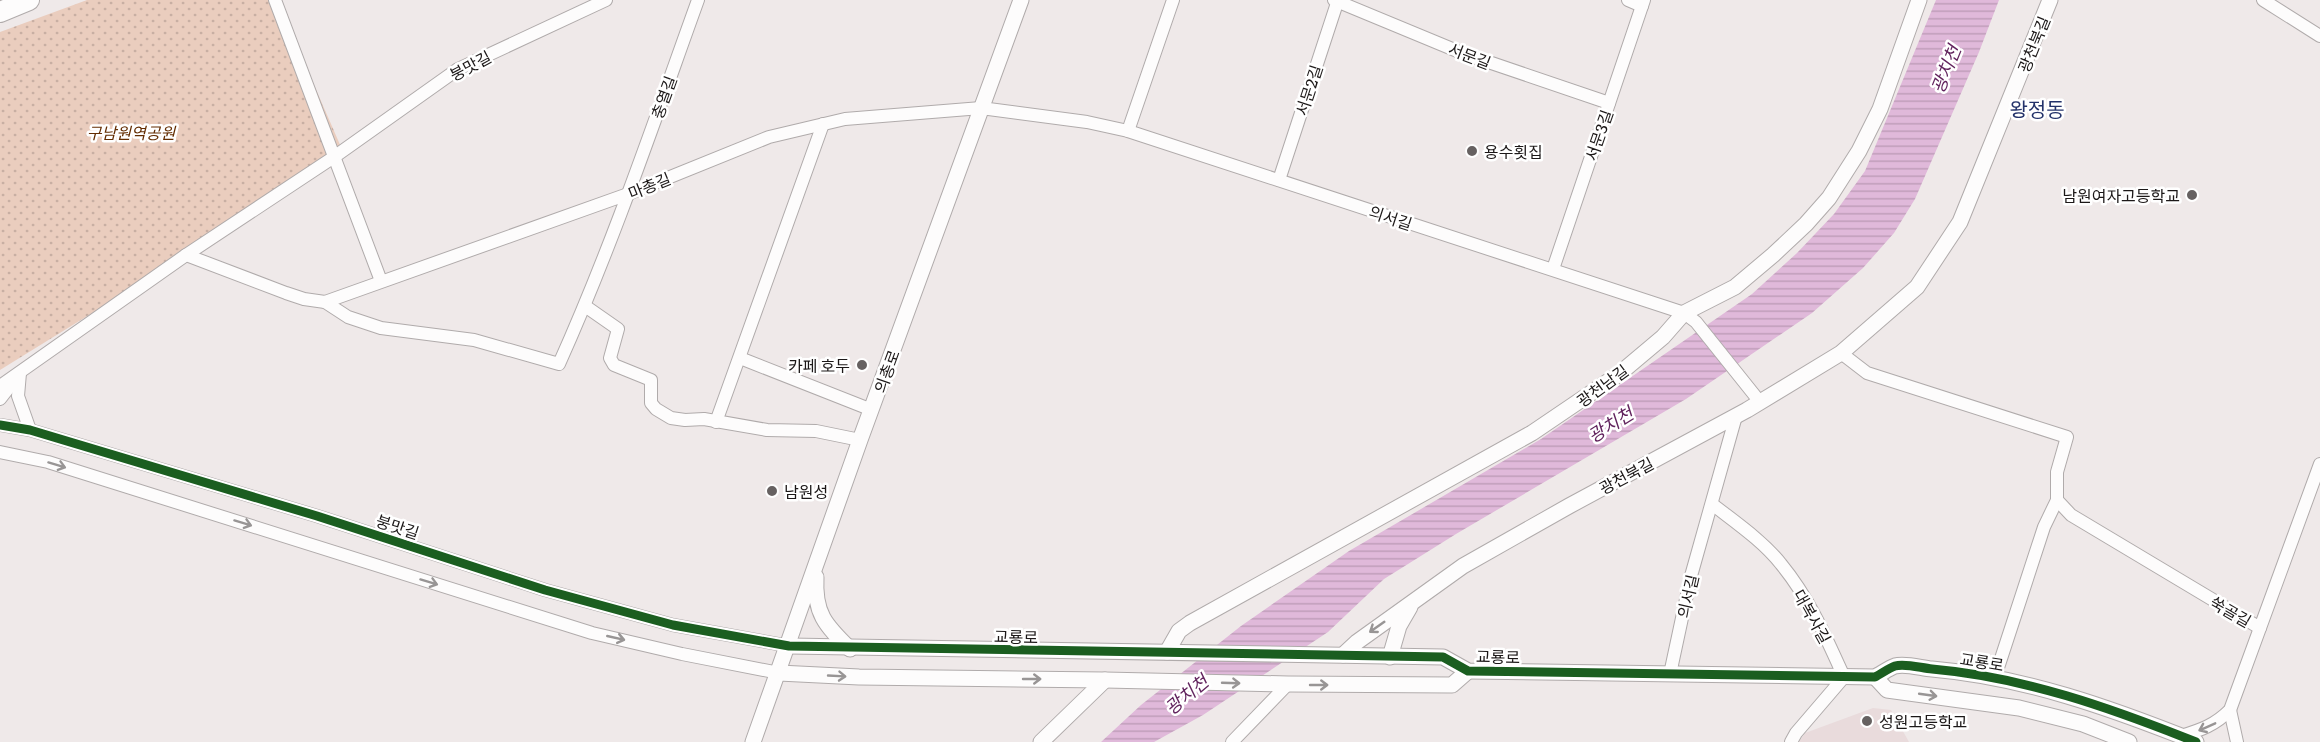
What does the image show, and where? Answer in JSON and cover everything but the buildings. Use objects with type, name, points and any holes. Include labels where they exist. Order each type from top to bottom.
[{"type":"main road","points":[[0,12],[29,0]]},
{"type":"street","points":[[275,0],[381,281]]},
{"type":"street","name":"붕맛길","points":[[0,386],[186,255],[334,157],[458,69],[606,0]]},
{"type":"street","name":"충열길","points":[[325,302],[348,317],[381,328],[474,340],[559,364],[585,306],[628,194],[698,0]]},
{"type":"street","name":"의총로","points":[[753,742],[789,646],[860,440],[1021,0]]},
{"type":"street","points":[[1128,131],[1173,0]]},
{"type":"street","name":"서문길","points":[[1336,0],[1462,53],[1609,103]]},
{"type":"street","name":"서문2길","points":[[1279,180],[1336,0]]},
{"type":"street","points":[[1628,0],[1643,3]]},
{"type":"street","name":"광천남길","points":[[1167,652],[1179,631],[1190,622],[1532,433],[1619,374],[1663,337],[1735,287],[1806,224],[1829,198],[1848,169],[1870,130],[1919,0]]},
{"type":"street","name":"광천북길","points":[[1343,655],[1357,642],[1463,566],[1736,416],[1841,353],[1917,287],[1960,222],[2050,0]]},
{"type":"street","points":[[2263,0],[2320,36]]},
{"type":"street","name":"서문3길","points":[[1552,269],[1643,3]]},
{"type":"street","name":"마총길","points":[[325,302],[628,194],[769,137],[845,119],[981,108]]},
{"type":"street","name":"의서길","points":[[981,108],[1087,122],[1128,131],[1552,269],[1690,318]]},
{"type":"street","points":[[716,422],[823,124]]},
{"type":"street","points":[[186,255],[286,293],[325,302]]},
{"type":"street","points":[[585,306],[618,329],[610,358],[614,365],[651,380],[651,403],[671,418],[767,430],[816,431],[860,440]]},
{"type":"street","points":[[1690,318],[1760,402]]},
{"type":"street","points":[[1841,353],[1867,373],[2067,437],[2057,472],[2057,500],[2044,527],[1995,677]]},
{"type":"street","points":[[740,358],[872,410]]},
{"type":"street","points":[[20,373],[18,396],[30,430]]},
{"type":"street","name":"붕맛길","points":[[0,399],[20,373]]},
{"type":"street","name":"의서길","points":[[1670,674],[1691,576],[1736,416]]},
{"type":"street","name":"붕맛길","points":[[0,425],[30,430],[317,516],[545,590],[672,625],[789,646]]},
{"type":"street","points":[[0,452],[48,462],[592,633],[779,673]]},
{"type":"street","name":"쑥골길","points":[[2057,500],[2071,515],[2260,628],[2320,464]]},
{"type":"street","name":"대복사길","points":[[1712,504],[1741,526],[1780,562],[1809,602],[1844,677]]},
{"type":"street","points":[[817,565],[815,585],[818,611],[823,622],[850,649]]},
{"type":"street","points":[[1390,657],[1399,626],[1413,602]]},
{"type":"street","points":[[2181,736],[2205,729],[2218,722],[2230,710],[2260,628]]},
{"type":"street","name":"교룡로","points":[[789,646],[850,649],[1443,657],[1468,671],[1875,677],[1896,665],[1995,677],[2068,696],[2196,742]]},
{"type":"street","name":"교룡로","points":[[779,673],[859,677],[1452,685],[1468,671]]},
{"type":"street","points":[[1791,742],[1796,733],[1844,677]]},
{"type":"street","points":[[1875,677],[1887,690],[2019,708],[2083,724],[2129,742]]},
{"type":"street","points":[[1041,742],[1105,680]]},
{"type":"street","points":[[1232,742],[1288,684]]},
{"type":"street","points":[[2230,710],[2237,742]]},
{"type":"shaded area","name":"성원고등학교","points":[[1873,708],[1891,710],[1909,742],[1799,742],[1805,733]]},
{"type":"green space","name":"구남원역공원","points":[[87,0],[277,0],[341,147],[186,255],[0,370],[0,32]]},
{"type":"water","name":"광치천","points":[[1936,0],[1999,0],[1915,199],[1894,233],[1863,268],[1812,313],[1686,399],[1384,579],[1328,632],[1203,715],[1154,742],[1101,742],[1141,705],[1241,626],[1349,551],[1541,439],[1752,294],[1797,253],[1834,214],[1865,171]]},
{"type":"cycle path","points":[[0,425],[30,430],[317,516],[545,590],[673,625],[789,646],[1443,657],[1468,671],[1875,677],[1895,666],[1908,665],[1966,673],[2034,687],[2132,717],[2196,742]]},
{"type":"place","name":"용수횟집","points":[[1472,151]]},
{"type":"place","name":"남원여자고등학교","points":[[2192,195]]},
{"type":"place","name":"카페 호두","points":[[862,365]]},
{"type":"place","name":"남원성","points":[[772,491]]},
{"type":"place","name":"성원고등학교","points":[[1867,721]]},
{"type":"district","name":"왕정동","points":[[2037,108]]}]
